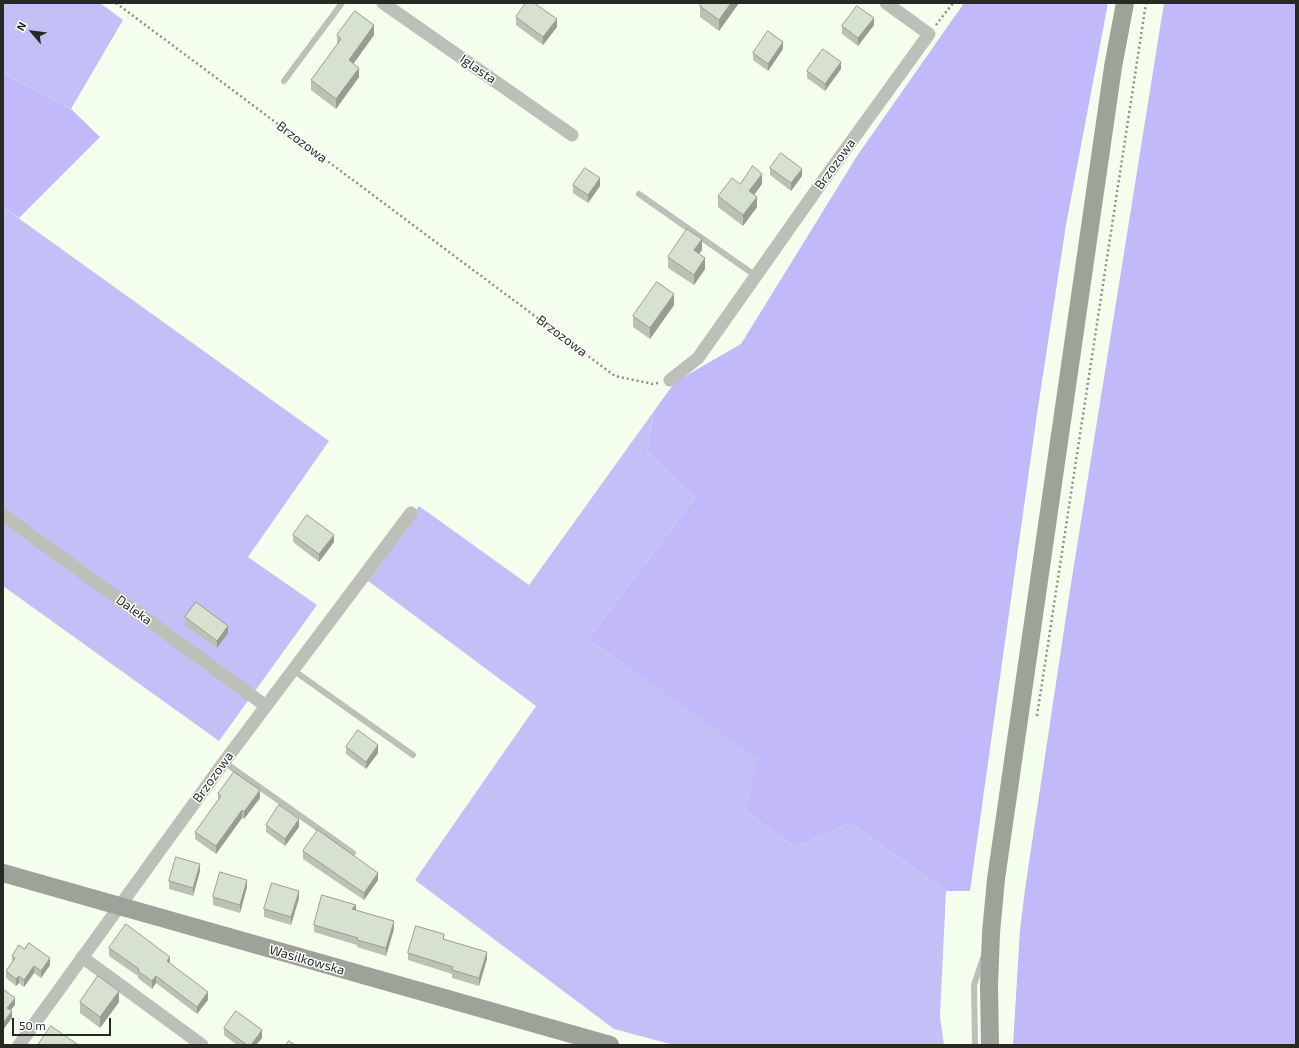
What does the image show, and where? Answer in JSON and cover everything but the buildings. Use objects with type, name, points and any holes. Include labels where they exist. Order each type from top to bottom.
[{"type":"main road","points":[[990,1045],[988,986],[997,872],[1112,67],[1125,3]]},
{"type":"main road","name":"Wasilkowska","points":[[3,873],[118,907],[610,1045]]},
{"type":"street","name":"Iglasta","points":[[383,3],[572,135]]},
{"type":"street","points":[[886,3],[930,34]]},
{"type":"street","name":"Brzozowa","points":[[670,380],[698,358],[827,174],[930,34]]},
{"type":"street","name":"Brzozowa","points":[[19,1045],[224,762],[411,513]]},
{"type":"street","name":"Daleka","points":[[3,515],[266,706]]},
{"type":"street","points":[[82,957],[202,1045]]},
{"type":"lane","points":[[284,82],[342,3]]},
{"type":"lane","points":[[639,194],[756,276]]},
{"type":"lane","points":[[293,670],[413,755]]},
{"type":"lane","points":[[224,762],[353,853]]},
{"type":"lane","points":[[975,1045],[974,985],[991,933]]},
{"type":"path","name":"Brzozowa","points":[[116,3],[615,376],[653,384],[670,380]]},
{"type":"path","points":[[930,34],[953,3]]},
{"type":"path","points":[[1036,722],[1146,3]]},
{"type":"shaded area","points":[[3,3],[100,3],[123,20],[71,109],[3,74]]},
{"type":"shaded area","points":[[964,3],[1108,3],[1066,225],[1037,414],[970,891],[946,891],[850,823],[795,847],[746,812],[758,759],[588,639],[695,498],[647,452],[654,411],[675,382],[741,344],[857,156]]},
{"type":"shaded area","points":[[1164,3],[1296,3],[1296,1045],[1013,1045],[1020,930],[1025,889],[1070,590]]},
{"type":"shaded area","points":[[3,74],[71,109],[100,137],[19,218],[3,207]]},
{"type":"shaded area","points":[[3,207],[329,441],[248,557],[317,605],[219,741],[3,586]]},
{"type":"shaded area","points":[[654,411],[647,452],[695,498],[588,639],[759,759],[746,812],[795,847],[850,823],[946,891],[940,1017],[944,1045],[674,1045],[614,1029],[415,880],[536,706],[368,581],[419,506],[529,585]]}]
